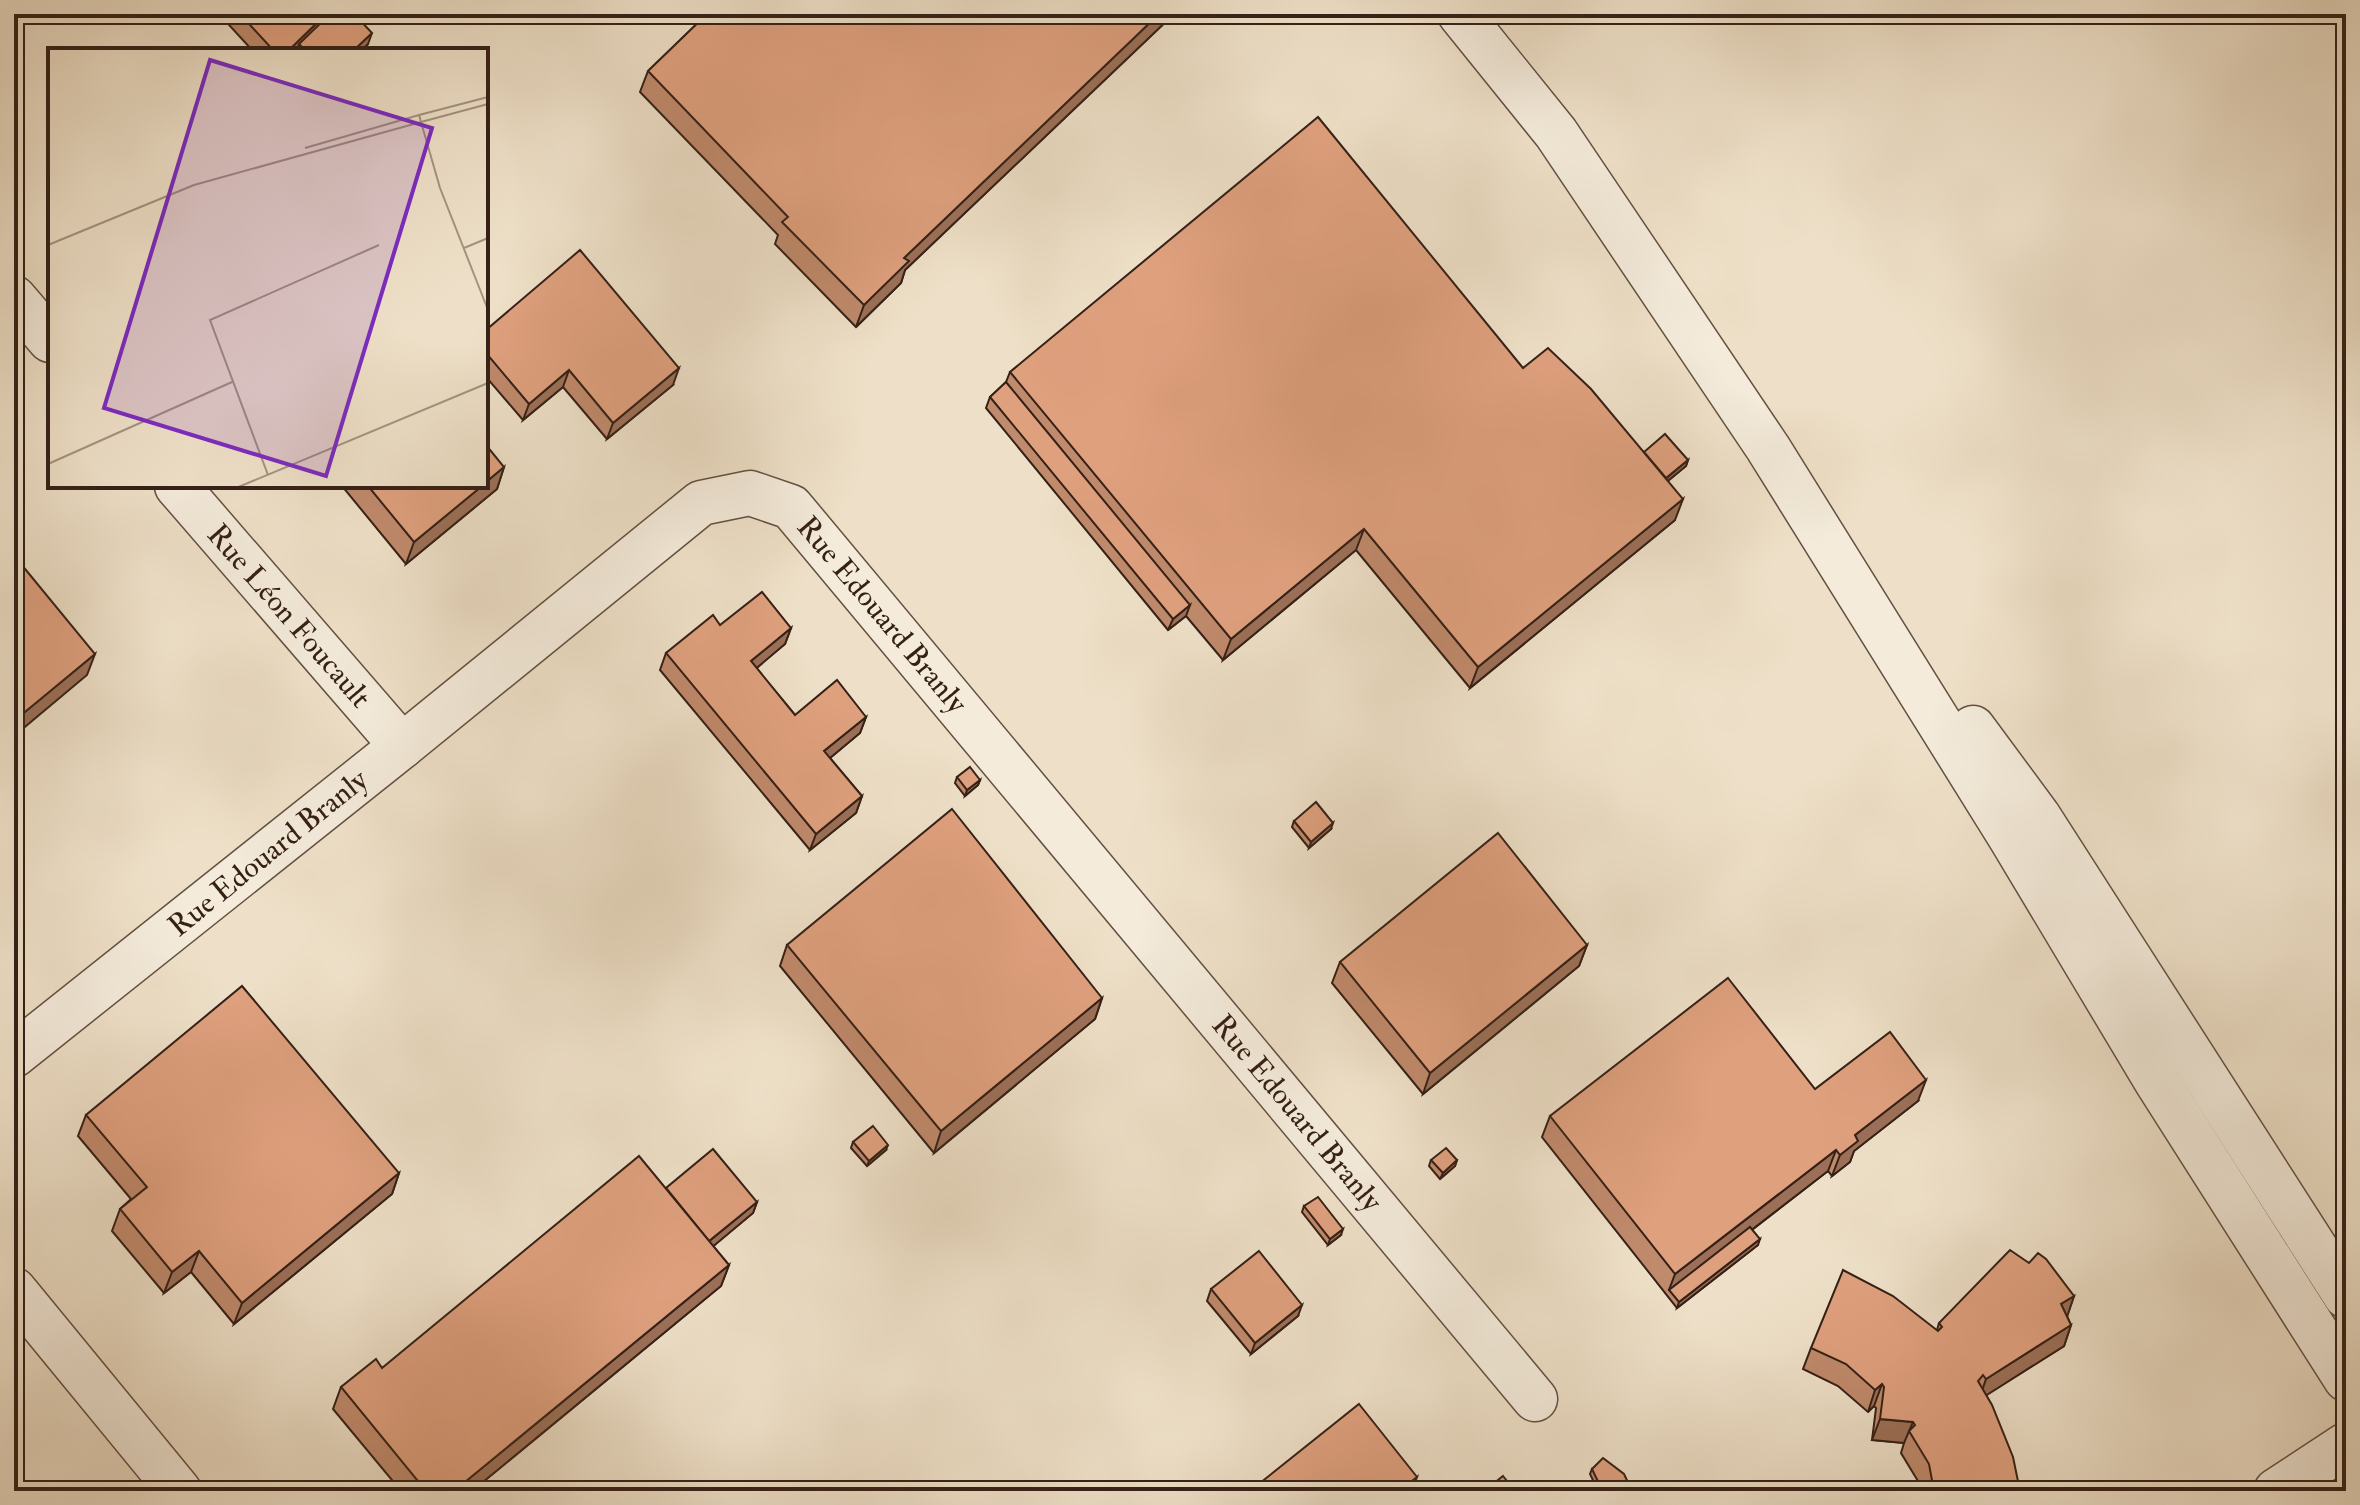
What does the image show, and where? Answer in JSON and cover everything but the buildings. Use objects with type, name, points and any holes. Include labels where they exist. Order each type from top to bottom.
[{"type":"street","points":[[1460,14],[1556,133],[1768,448],[2011,838],[2157,1082],[2346,1379]]},
{"type":"street","points":[[14,298],[48,338]]},
{"type":"street","points":[[1768,448],[2038,816],[2346,1296]]},
{"type":"street","name":"Rue Léon Foucault","points":[[179,488],[402,746]]},
{"type":"street","name":"Rue Edouard Branly","points":[[14,1055],[701,503],[750,493],[791,507],[1535,1399]]},
{"type":"street","points":[[14,1290],[179,1491]]},
{"type":"street","points":[[2276,1491],[2346,1445]]}]
